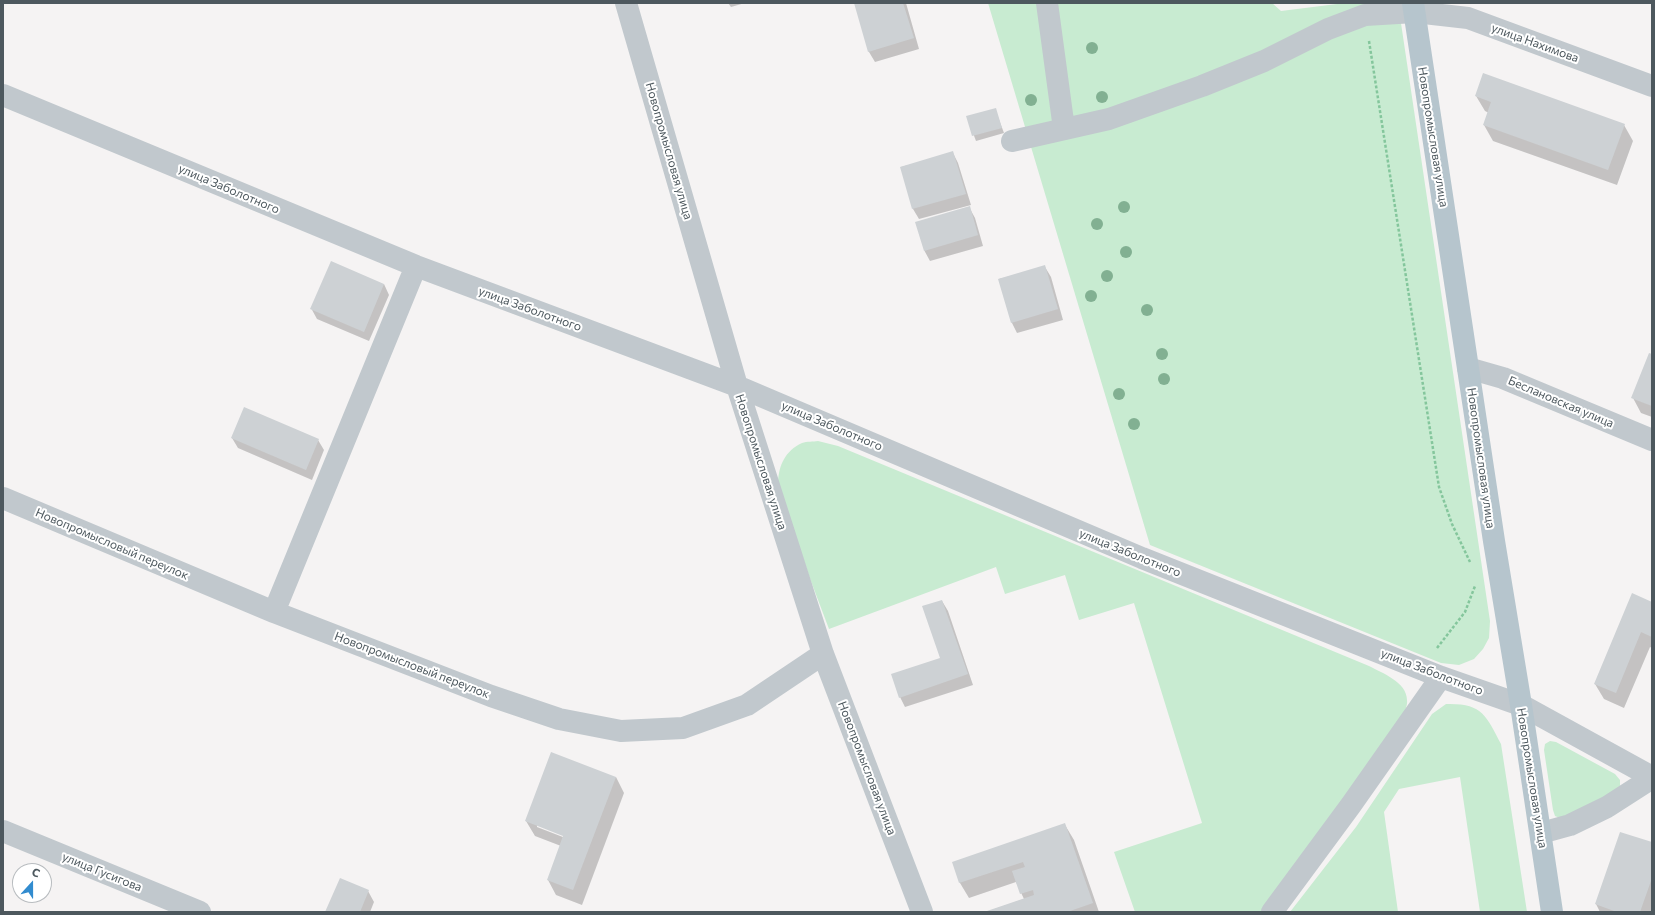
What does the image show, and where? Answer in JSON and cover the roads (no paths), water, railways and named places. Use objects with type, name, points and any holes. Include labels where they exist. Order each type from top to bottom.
[{"type":"main road","name":"Новопромысловая улица","points":[[1414,8],[1494,541],[1521,705],[1552,912]]},
{"type":"street","name":"Новопромысловая улица","points":[[626,3],[737,386],[823,654],[922,912]]},
{"type":"street","points":[[1048,3],[1064,129]]},
{"type":"street","name":"улица Нахимова","points":[[1012,141],[1109,119],[1202,86],[1264,61],[1328,29],[1365,15],[1414,8],[1468,18],[1652,86]]},
{"type":"street","name":"улица Заболотного","points":[[3,95],[416,266],[737,386],[1142,558],[1441,677],[1521,705],[1652,777]]},
{"type":"street","points":[[274,612],[416,266]]},
{"type":"street","name":"Беслановская улица","points":[[1468,368],[1503,378],[1652,440]]},
{"type":"street","name":"Новопромысловый переулок","points":[[3,498],[274,612],[491,696],[559,720],[621,731],[683,728],[747,705],[823,654]]},
{"type":"street","points":[[1272,912],[1351,805],[1441,677]]},
{"type":"street","points":[[1541,833],[1570,825],[1607,807],[1652,777]]},
{"type":"street","name":"улица Гусигова","points":[[3,831],[200,912]]}]
